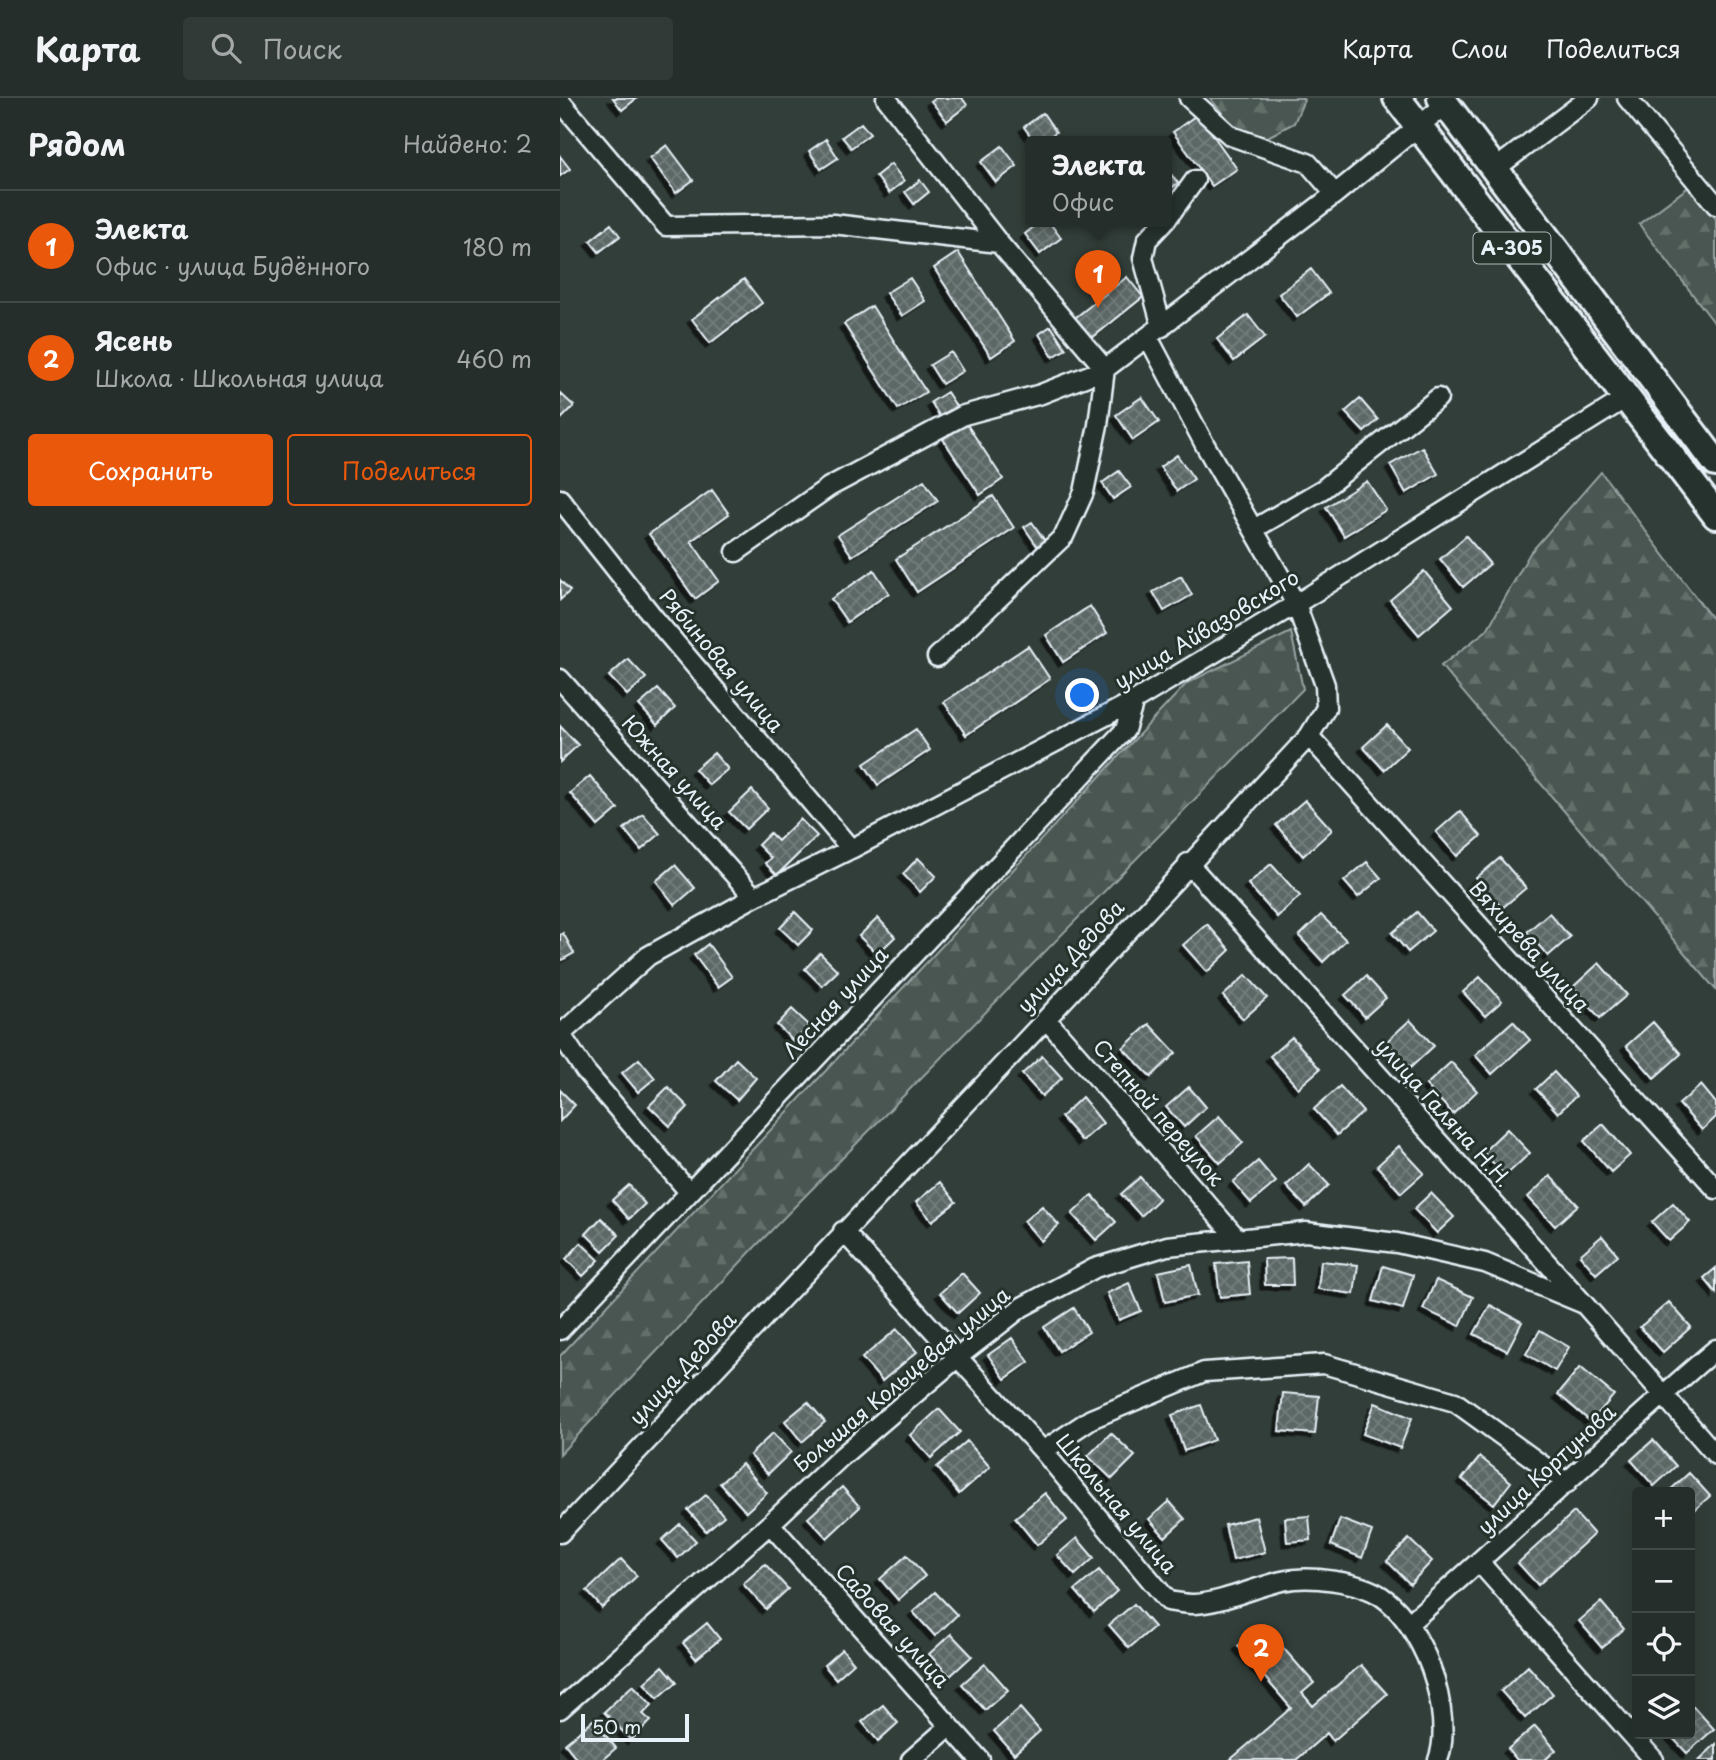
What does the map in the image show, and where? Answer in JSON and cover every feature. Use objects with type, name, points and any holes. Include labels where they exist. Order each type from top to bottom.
[{"type":"highway","name":"А-305","points":[[1397,98],[1716,515]]},
{"type":"highway","name":"А-305","points":[[1443,101],[1716,463]]},
{"type":"street","points":[[886,98],[999,243],[1105,369],[1098,425],[1084,492],[1064,536],[937,657]]},
{"type":"street","points":[[1189,98],[1231,136],[1308,163],[1335,194]]},
{"type":"street","points":[[1495,169],[1588,98]]},
{"type":"street","points":[[1627,98],[1716,205]]},
{"type":"street","points":[[560,101],[666,226],[833,224],[999,243]]},
{"type":"street","points":[[736,552],[829,487],[964,415],[1041,394],[1105,369],[1335,194],[1443,101]]},
{"type":"street","name":"улица Дедова","points":[[1172,211],[1195,180]]},
{"type":"street","name":"улица Дедова","points":[[560,1534],[1309,736],[1326,708],[1325,685],[1296,604],[1205,445],[1155,332],[1143,258],[1147,240],[1159,227]]},
{"type":"street","points":[[1254,529],[1324,489],[1438,398]]},
{"type":"street","name":"улица Айвазовского","points":[[560,1034],[648,956],[754,897],[1134,701],[1296,604],[1626,398]]},
{"type":"street","name":"Рябиновая улица","points":[[560,499],[654,619],[851,849]]},
{"type":"street","name":"Южная улица","points":[[560,679],[754,897]]},
{"type":"street","name":"Лесная улица","points":[[560,1330],[1125,730],[1134,701]]},
{"type":"street","name":"Вяхирева улица","points":[[1309,736],[1716,1189]]},
{"type":"street","name":"улица Галяна Н.Н.","points":[[1188,863],[1663,1394]]},
{"type":"street","name":"Степной переулок","points":[[1045,1019],[1236,1237]]},
{"type":"street","points":[[560,1034],[585,1071],[689,1192]]},
{"type":"street","name":"Школьная улица","points":[[843,1231],[1044,1451],[1168,1601],[1195,1604],[1285,1580],[1318,1578],[1349,1584],[1381,1596],[1417,1636],[1430,1665],[1442,1709],[1438,1760]]},
{"type":"street","name":"Большая Кольцевая улица","points":[[560,1709],[770,1524],[841,1457],[958,1357],[1022,1307],[1095,1268],[1167,1245],[1306,1232],[1397,1243],[1485,1263],[1584,1304]]},
{"type":"street","name":"улица Кортунова","points":[[1408,1624],[1480,1563],[1663,1394],[1716,1349]]},
{"type":"street","points":[[1044,1451],[1091,1419],[1204,1372],[1324,1364],[1455,1402],[1567,1483]]},
{"type":"street","points":[[1663,1394],[1716,1455]]},
{"type":"street","name":"Садовая улица","points":[[770,1524],[980,1760]]},
{"type":"street","points":[[1480,1563],[1654,1760]]},
{"type":"street","points":[[911,1760],[950,1726]]},
{"type":"green space","points":[[1210,98],[1304,100],[1294,123],[1262,140],[1231,124]]},
{"type":"green space","points":[[1690,186],[1716,219],[1716,325],[1639,224]]},
{"type":"green space","points":[[1601,472],[1716,624],[1716,990],[1441,666],[1487,630],[1530,553]]},
{"type":"green space","points":[[1291,632],[1303,689],[756,1246],[560,1454],[560,1356],[1187,683]]},
{"type":"building","points":[[613,98],[637,98],[622,110]]},
{"type":"building","points":[[935,98],[962,98],[967,105],[947,121],[931,101]]},
{"type":"building","points":[[1043,113],[1056,132],[1050,136],[1031,136],[1024,127]]},
{"type":"building","points":[[1198,114],[1237,169],[1212,186],[1173,132]]},
{"type":"building","points":[[861,123],[870,134],[851,148],[842,137]]},
{"type":"building","points":[[826,139],[838,158],[821,169],[809,151]]},
{"type":"building","points":[[667,145],[693,180],[676,193],[650,158]]},
{"type":"building","points":[[1002,146],[1017,166],[996,182],[981,162]]},
{"type":"building","points":[[560,156],[570,169],[560,176]]},
{"type":"building","points":[[891,164],[904,181],[889,193],[876,176]]},
{"type":"building","points":[[1172,176],[1178,183],[1172,188]]},
{"type":"building","points":[[920,180],[929,192],[914,204],[905,192]]},
{"type":"building","points":[[611,224],[620,236],[599,252],[590,241]]},
{"type":"building","points":[[1034,227],[1053,227],[1061,238],[1040,254],[1025,234]]},
{"type":"building","points":[[958,252],[1015,341],[991,357],[934,268]]},
{"type":"building","points":[[1311,269],[1329,293],[1297,317],[1279,294]]},
{"type":"building","points":[[1127,277],[1143,297],[1087,342],[1071,321]]},
{"type":"building","points":[[910,278],[925,301],[902,316],[886,293]]},
{"type":"building","points":[[744,279],[762,303],[710,343],[692,319]]},
{"type":"building","points":[[872,306],[926,392],[898,409],[844,324]]},
{"type":"building","points":[[1248,315],[1265,337],[1234,361],[1217,339]]},
{"type":"building","points":[[1051,326],[1066,349],[1053,357],[1039,334]]},
{"type":"building","points":[[951,352],[963,371],[942,384],[930,365]]},
{"type":"building","points":[[947,392],[956,406],[940,417],[931,402]]},
{"type":"building","points":[[560,393],[574,406],[560,420]]},
{"type":"building","points":[[1142,397],[1159,422],[1133,440],[1116,415]]},
{"type":"building","points":[[1360,399],[1378,420],[1364,432],[1345,412]]},
{"type":"building","points":[[966,423],[1003,479],[980,495],[943,439]]},
{"type":"building","points":[[1422,447],[1438,474],[1406,493],[1390,465]]},
{"type":"building","points":[[1177,455],[1194,479],[1177,491],[1160,467]]},
{"type":"building","points":[[1119,471],[1131,487],[1113,499],[1102,483]]},
{"type":"building","points":[[924,480],[938,501],[852,556],[838,535]]},
{"type":"building","points":[[1367,481],[1386,510],[1344,536],[1326,507]]},
{"type":"building","points":[[712,490],[729,514],[691,541],[719,581],[695,599],[649,534]]},
{"type":"building","points":[[993,496],[1014,528],[917,592],[896,559]]},
{"type":"building","points":[[1032,522],[1045,541],[1037,546],[1024,527]]},
{"type":"building","points":[[1466,536],[1490,564],[1463,587],[1440,559]]},
{"type":"building","points":[[874,570],[889,593],[847,622],[831,599]]},
{"type":"building","points":[[1424,571],[1453,606],[1419,635],[1390,600]]},
{"type":"building","points":[[1181,576],[1192,595],[1164,611],[1153,592]]},
{"type":"building","points":[[560,580],[570,591],[560,600]]},
{"type":"building","points":[[1090,606],[1107,633],[1063,662],[1046,635]]},
{"type":"building","points":[[1028,646],[1050,679],[966,735],[944,702]]},
{"type":"building","points":[[628,659],[646,678],[627,695],[609,676]]},
{"type":"building","points":[[658,689],[675,708],[657,725],[639,705]]},
{"type":"building","points":[[1387,725],[1408,748],[1384,770],[1363,747]]},
{"type":"building","points":[[560,726],[578,745],[560,762]]},
{"type":"building","points":[[916,729],[930,750],[878,785],[864,764]]},
{"type":"building","points":[[714,753],[728,769],[709,785],[695,769]]},
{"type":"building","points":[[590,776],[618,809],[598,826],[570,793]]},
{"type":"building","points":[[752,790],[768,808],[746,829],[729,812]]},
{"type":"building","points":[[1305,800],[1332,830],[1303,856],[1276,825]]},
{"type":"building","points":[[1460,811],[1481,836],[1457,856],[1436,832]]},
{"type":"building","points":[[643,814],[660,834],[641,850],[624,829]]},
{"type":"building","points":[[800,819],[817,836],[777,875],[765,863],[771,858],[758,845],[770,833],[778,841]]},
{"type":"building","points":[[918,858],[936,876],[920,892],[903,874]]},
{"type":"building","points":[[1500,858],[1526,888],[1502,908],[1476,878]]},
{"type":"building","points":[[1367,862],[1381,878],[1358,897],[1344,881]]},
{"type":"building","points":[[1271,864],[1300,896],[1277,917],[1248,884]]},
{"type":"building","points":[[675,865],[695,888],[675,905],[656,881]]},
{"type":"building","points":[[795,912],[813,930],[798,945],[780,928]]},
{"type":"building","points":[[1417,912],[1433,931],[1408,952],[1392,933]]},
{"type":"building","points":[[1549,913],[1570,937],[1548,956],[1527,932]]},
{"type":"building","points":[[1321,915],[1346,940],[1323,962],[1299,936]]},
{"type":"building","points":[[878,918],[895,937],[877,954],[859,936]]},
{"type":"building","points":[[1207,924],[1230,950],[1207,972],[1183,945]]},
{"type":"building","points":[[563,933],[574,953],[560,961],[560,935]]},
{"type":"building","points":[[708,944],[732,977],[718,987],[694,955]]},
{"type":"building","points":[[820,953],[838,971],[822,986],[805,969]]},
{"type":"building","points":[[1599,963],[1627,995],[1600,1018],[1573,987]]},
{"type":"building","points":[[1246,975],[1267,998],[1243,1019],[1223,996]]},
{"type":"building","points":[[1366,976],[1386,998],[1365,1017],[1345,995]]},
{"type":"building","points":[[1480,977],[1502,1001],[1485,1016],[1463,992]]},
{"type":"building","points":[[792,1009],[810,1026],[794,1042],[777,1025]]},
{"type":"building","points":[[1410,1020],[1434,1046],[1410,1068],[1386,1042]]},
{"type":"building","points":[[1513,1021],[1530,1040],[1492,1074],[1475,1055]]},
{"type":"building","points":[[1653,1022],[1681,1054],[1654,1078],[1626,1046]]},
{"type":"building","points":[[1149,1024],[1176,1053],[1151,1077],[1123,1048]]},
{"type":"building","points":[[1292,1037],[1320,1069],[1298,1088],[1270,1056]]},
{"type":"building","points":[[1042,1056],[1062,1078],[1042,1096],[1022,1074]]},
{"type":"building","points":[[639,1059],[655,1078],[638,1092],[622,1073]]},
{"type":"building","points":[[736,1059],[756,1078],[737,1100],[716,1081]]},
{"type":"building","points":[[1451,1062],[1477,1091],[1453,1114],[1426,1085]]},
{"type":"building","points":[[1554,1072],[1576,1096],[1558,1113],[1536,1089]]},
{"type":"building","points":[[1701,1085],[1716,1103],[1716,1117],[1702,1130],[1679,1104]]},
{"type":"building","points":[[1340,1086],[1363,1112],[1337,1135],[1314,1109]]},
{"type":"building","points":[[668,1087],[688,1107],[670,1126],[649,1106]]},
{"type":"building","points":[[1189,1087],[1206,1107],[1184,1127],[1166,1107]]},
{"type":"building","points":[[560,1090],[575,1105],[560,1121]]},
{"type":"building","points":[[1082,1097],[1103,1123],[1082,1141],[1061,1117]]},
{"type":"building","points":[[1219,1116],[1243,1143],[1220,1163],[1196,1136]]},
{"type":"building","points":[[1603,1124],[1630,1155],[1611,1172],[1584,1141]]},
{"type":"building","points":[[1507,1129],[1530,1153],[1505,1176],[1483,1152]]},
{"type":"building","points":[[1399,1146],[1424,1173],[1401,1193],[1377,1166]]},
{"type":"building","points":[[1258,1161],[1276,1182],[1251,1203],[1233,1182]]},
{"type":"building","points":[[1309,1164],[1329,1185],[1306,1207],[1286,1186]]},
{"type":"building","points":[[1550,1176],[1578,1205],[1555,1226],[1528,1197]]},
{"type":"building","points":[[1140,1177],[1159,1199],[1141,1216],[1121,1194]]},
{"type":"building","points":[[940,1182],[956,1202],[932,1221],[916,1202]]},
{"type":"building","points":[[629,1185],[645,1204],[629,1219],[612,1200]]},
{"type":"building","points":[[1431,1193],[1454,1217],[1437,1233],[1414,1209]]},
{"type":"building","points":[[1092,1195],[1116,1222],[1096,1240],[1072,1214]]},
{"type":"building","points":[[1673,1203],[1690,1222],[1669,1241],[1652,1222]]},
{"type":"building","points":[[1042,1206],[1059,1225],[1041,1241],[1024,1221]]},
{"type":"building","points":[[601,1218],[619,1235],[603,1251],[586,1234]]},
{"type":"building","points":[[1602,1236],[1618,1255],[1596,1274],[1580,1255]]},
{"type":"building","points":[[581,1243],[599,1260],[583,1276],[566,1259]]},
{"type":"building","points":[[1292,1258],[1293,1285],[1265,1285],[1264,1259]]},
{"type":"building","points":[[1247,1261],[1250,1294],[1220,1297],[1216,1264]]},
{"type":"building","points":[[1321,1261],[1358,1265],[1354,1294],[1318,1289]]},
{"type":"building","points":[[1191,1265],[1198,1295],[1165,1302],[1158,1272]]},
{"type":"building","points":[[1383,1266],[1413,1275],[1403,1309],[1373,1301]]},
{"type":"building","points":[[1716,1268],[1716,1293],[1704,1278]]},
{"type":"building","points":[[962,1273],[980,1293],[958,1313],[940,1293]]},
{"type":"building","points":[[1436,1280],[1473,1297],[1460,1326],[1423,1309]]},
{"type":"building","points":[[1129,1283],[1141,1311],[1119,1320],[1107,1293]]},
{"type":"building","points":[[1669,1302],[1691,1327],[1663,1352],[1640,1327]]},
{"type":"building","points":[[1490,1305],[1522,1322],[1507,1351],[1474,1334]]},
{"type":"building","points":[[1074,1308],[1089,1332],[1059,1351],[1044,1327]]},
{"type":"building","points":[[897,1329],[917,1352],[882,1381],[862,1358]]},
{"type":"building","points":[[1540,1330],[1569,1347],[1555,1371],[1526,1354]]},
{"type":"building","points":[[1012,1338],[1029,1362],[1005,1379],[988,1355]]},
{"type":"building","points":[[1580,1367],[1614,1395],[1591,1422],[1558,1394]]},
{"type":"building","points":[[1283,1393],[1319,1396],[1315,1434],[1279,1431]]},
{"type":"building","points":[[808,1402],[825,1422],[802,1442],[785,1421]]},
{"type":"building","points":[[1375,1403],[1412,1418],[1400,1448],[1363,1434]]},
{"type":"building","points":[[1201,1405],[1214,1440],[1184,1451],[1172,1415]]},
{"type":"building","points":[[939,1409],[960,1432],[931,1458],[910,1435]]},
{"type":"building","points":[[773,1433],[791,1452],[768,1474],[750,1455]]},
{"type":"building","points":[[1111,1433],[1135,1456],[1112,1479],[1088,1456]]},
{"type":"building","points":[[1653,1440],[1676,1466],[1654,1486],[1631,1460]]},
{"type":"building","points":[[967,1441],[990,1467],[959,1494],[937,1467]]},
{"type":"building","points":[[1480,1457],[1511,1482],[1494,1504],[1462,1479]]},
{"type":"building","points":[[742,1464],[767,1493],[746,1512],[720,1483]]},
{"type":"building","points":[[1689,1473],[1710,1496],[1695,1510],[1695,1487],[1674,1487]]},
{"type":"building","points":[[842,1487],[860,1507],[827,1538],[808,1518]]},
{"type":"building","points":[[1045,1493],[1067,1520],[1037,1545],[1015,1518]]},
{"type":"building","points":[[706,1495],[724,1516],[706,1531],[688,1510]]},
{"type":"building","points":[[1169,1501],[1185,1519],[1165,1537],[1149,1519]]},
{"type":"building","points":[[1574,1512],[1594,1534],[1538,1585],[1518,1563]]},
{"type":"building","points":[[1309,1516],[1311,1540],[1287,1542],[1285,1518]]},
{"type":"building","points":[[1256,1517],[1265,1552],[1233,1560],[1225,1525]]},
{"type":"building","points":[[1340,1519],[1372,1531],[1362,1558],[1331,1545]]},
{"type":"building","points":[[680,1524],[696,1541],[678,1558],[662,1540]]},
{"type":"building","points":[[1077,1538],[1094,1558],[1075,1575],[1057,1555]]},
{"type":"building","points":[[1409,1539],[1432,1561],[1410,1584],[1387,1561]]},
{"type":"building","points":[[907,1555],[925,1576],[898,1600],[880,1579]]},
{"type":"building","points":[[621,1559],[637,1576],[602,1608],[587,1591]]},
{"type":"building","points":[[765,1564],[788,1589],[766,1609],[743,1584]]},
{"type":"building","points":[[1099,1570],[1117,1591],[1094,1612],[1075,1590]]},
{"type":"building","points":[[935,1592],[957,1615],[935,1636],[913,1612]]},
{"type":"building","points":[[1601,1602],[1624,1629],[1602,1648],[1579,1621]]},
{"type":"building","points":[[1134,1604],[1154,1627],[1129,1648],[1109,1625]]},
{"type":"building","points":[[707,1623],[720,1639],[696,1659],[683,1643]]},
{"type":"building","points":[[1263,1625],[1314,1683],[1302,1693],[1313,1706],[1361,1665],[1387,1694],[1333,1741],[1327,1733],[1296,1760],[1230,1760],[1291,1708],[1238,1646]]},
{"type":"building","points":[[951,1634],[972,1656],[950,1676],[929,1654]]},
{"type":"building","points":[[842,1649],[854,1663],[836,1679],[824,1665]]},
{"type":"building","points":[[985,1664],[1008,1690],[985,1710],[962,1684]]},
{"type":"building","points":[[663,1666],[677,1682],[658,1698],[644,1683]]},
{"type":"building","points":[[1528,1666],[1553,1694],[1525,1718],[1501,1691]]},
{"type":"building","points":[[633,1685],[652,1705],[643,1714],[651,1721],[631,1740],[604,1712]]},
{"type":"building","points":[[883,1705],[898,1723],[878,1741],[862,1722]]},
{"type":"building","points":[[1020,1708],[1040,1731],[1014,1754],[994,1731]]},
{"type":"building","points":[[1695,1708],[1714,1729],[1687,1753],[1674,1739],[1695,1739]]},
{"type":"building","points":[[593,1720],[616,1748],[602,1760],[578,1760],[565,1744]]},
{"type":"building","points":[[1535,1726],[1556,1750],[1545,1760],[1517,1760],[1508,1749]]},
{"type":"building","points":[[1716,1744],[1716,1760],[1699,1760]]},
{"type":"place","name":"Электа","points":[[1098,308]]},
{"type":"place","name":"Ясень","points":[[1261,1682]]}]
